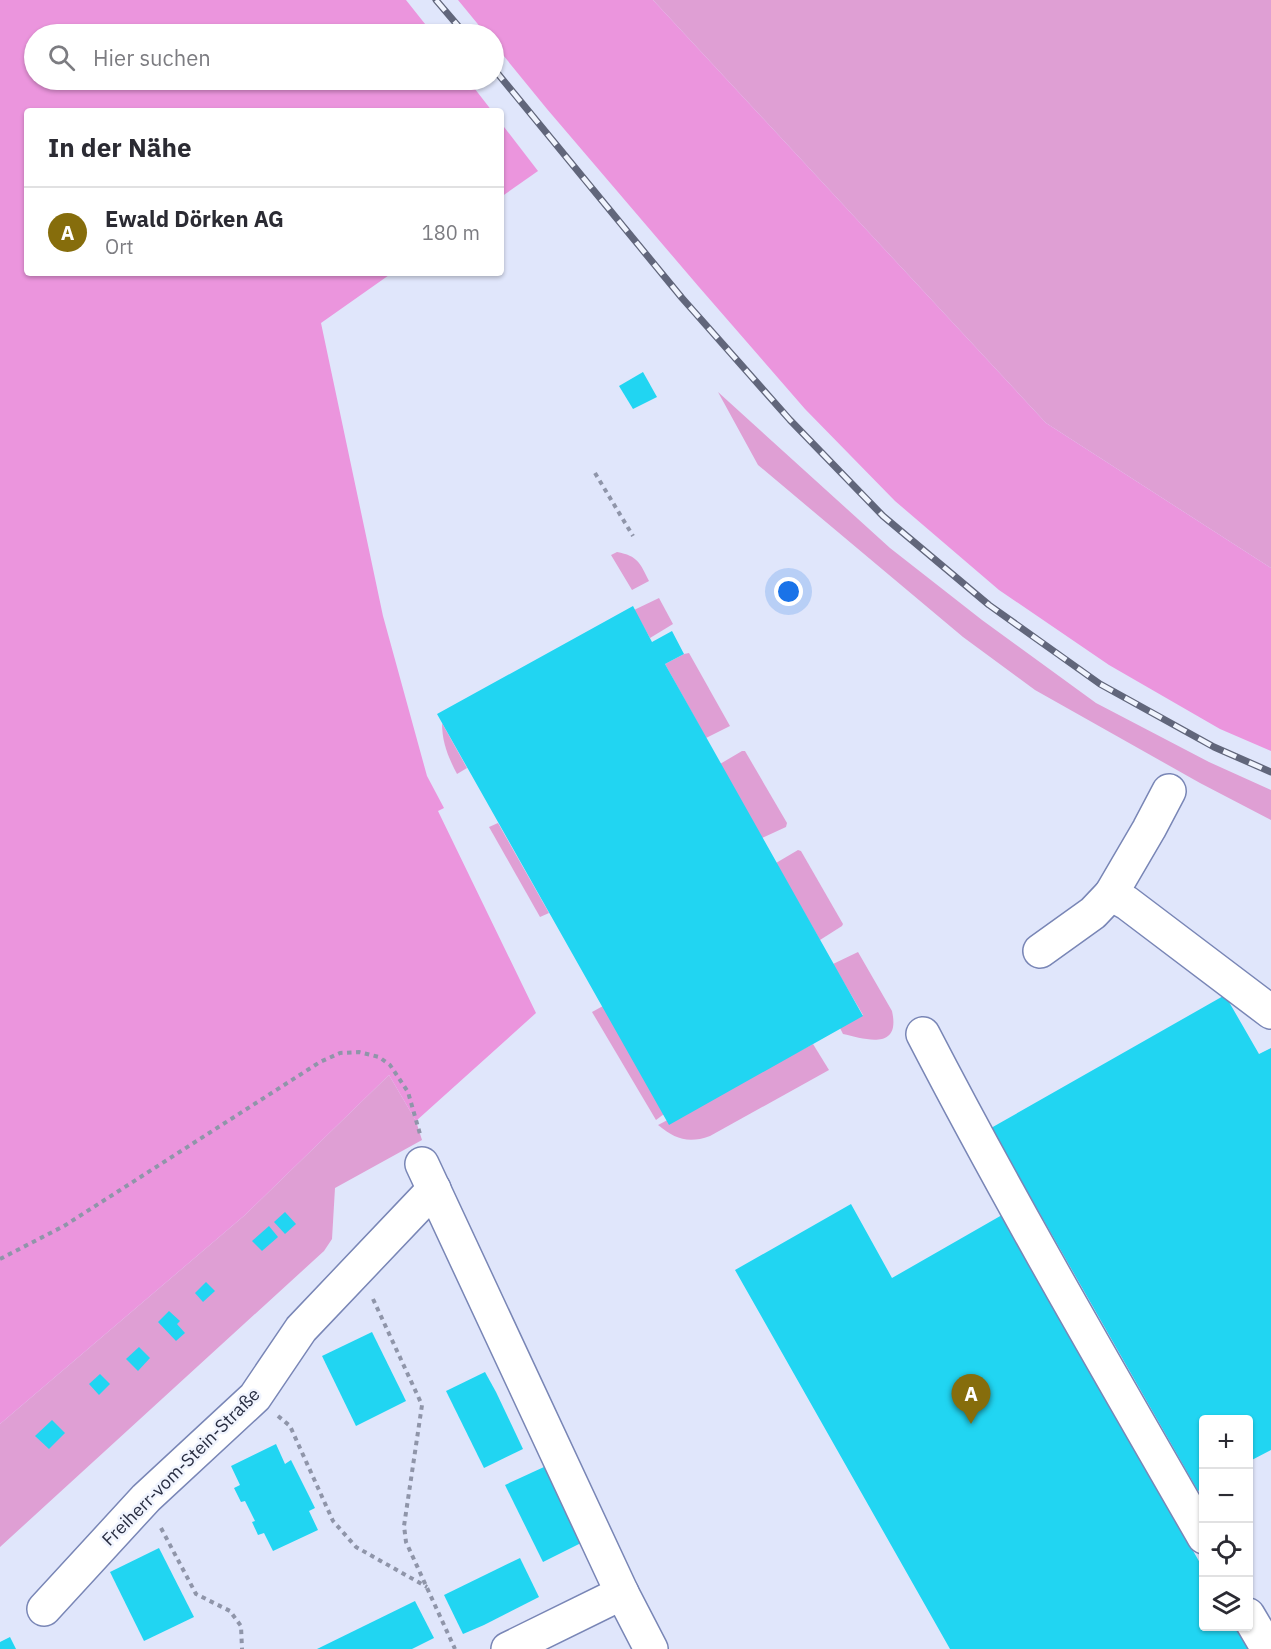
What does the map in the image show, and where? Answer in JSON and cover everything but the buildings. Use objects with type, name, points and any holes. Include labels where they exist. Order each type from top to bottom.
[{"type":"street","points":[[1040,951],[1093,914],[1111,894],[1169,791]]},
{"type":"street","points":[[1111,894],[1127,903],[1271,1012]]},
{"type":"street","points":[[923,1034],[1054,1274],[1199,1530]]},
{"type":"street","points":[[428,1176],[622,1593],[651,1649]]},
{"type":"street","name":"Freiherr-vom-Stein-Straße","points":[[44,1608],[146,1498],[255,1397],[301,1329],[359,1268],[428,1176]]},
{"type":"street","points":[[508,1649],[622,1593]]},
{"type":"street","points":[[1253,1624],[1268,1649]]},
{"type":"path","points":[[595,473],[633,536]]},
{"type":"path","points":[[0,1259],[64,1226],[320,1062],[340,1053],[359,1052],[379,1057],[390,1065],[408,1092],[422,1140],[428,1176]]},
{"type":"path","points":[[359,1268],[422,1406],[404,1526],[406,1542],[455,1649]]},
{"type":"path","points":[[255,1397],[290,1426],[333,1521],[356,1547],[427,1587]]},
{"type":"path","points":[[146,1498],[196,1594],[230,1611],[241,1626],[242,1649]]},
{"type":"shaded area","points":[[0,0],[406,0],[425,24],[24,24],[24,90],[476,90],[490,108],[24,108],[24,276],[388,276],[321,323],[383,616],[427,776],[444,808],[438,811],[536,1013],[416,1121],[389,1075],[245,1215],[0,1424]]},
{"type":"shaded area","points":[[458,0],[653,0],[1046,423],[1271,568],[1271,751],[1220,729],[1109,665],[999,590],[895,501],[805,409],[547,109],[504,56],[504,24],[478,24]]},
{"type":"shaded area","points":[[653,0],[1271,0],[1271,568],[1046,423]]},
{"type":"shaded area","points":[[504,127],[538,171],[504,195]]},
{"type":"shaded area","points":[[718,392],[890,548],[982,620],[1096,703],[1209,762],[1271,790],[1271,820],[1200,783],[1035,690],[963,637],[758,465]]},
{"type":"shaded area","points":[[617,552],[634,558],[649,581],[632,590],[611,555]]},
{"type":"shaded area","points":[[659,598],[673,624],[650,638],[634,610]]},
{"type":"shaded area","points":[[689,653],[730,726],[706,738],[665,664]]},
{"type":"shaded area","points":[[442,723],[467,768],[457,774],[446,749]]},
{"type":"shaded area","points":[[745,751],[787,823],[786,827],[762,838],[720,764]]},
{"type":"shaded area","points":[[498,823],[549,913],[540,917],[489,827]]},
{"type":"shaded area","points":[[798,850],[801,851],[843,924],[820,940],[776,863]]},
{"type":"shaded area","points":[[858,952],[892,1011],[891,1032],[879,1039],[843,1034],[840,1028],[863,1015],[833,964]]},
{"type":"shaded area","points":[[603,1006],[664,1114],[656,1120],[592,1012]]},
{"type":"shaded area","points":[[813,1044],[829,1070],[710,1136],[695,1140],[682,1139],[658,1125]]},
{"type":"shaded area","points":[[389,1075],[416,1121],[422,1140],[335,1188],[332,1239],[324,1251],[0,1547],[0,1424],[245,1215]]},
{"type":"railway","points":[[436,0],[456,24]]},
{"type":"railway","points":[[504,81],[682,298],[790,420],[883,516],[989,605],[1100,684],[1214,747],[1271,772]]},
{"type":"place","name":"Ewald Dörken AG","points":[[971,1424]]}]
